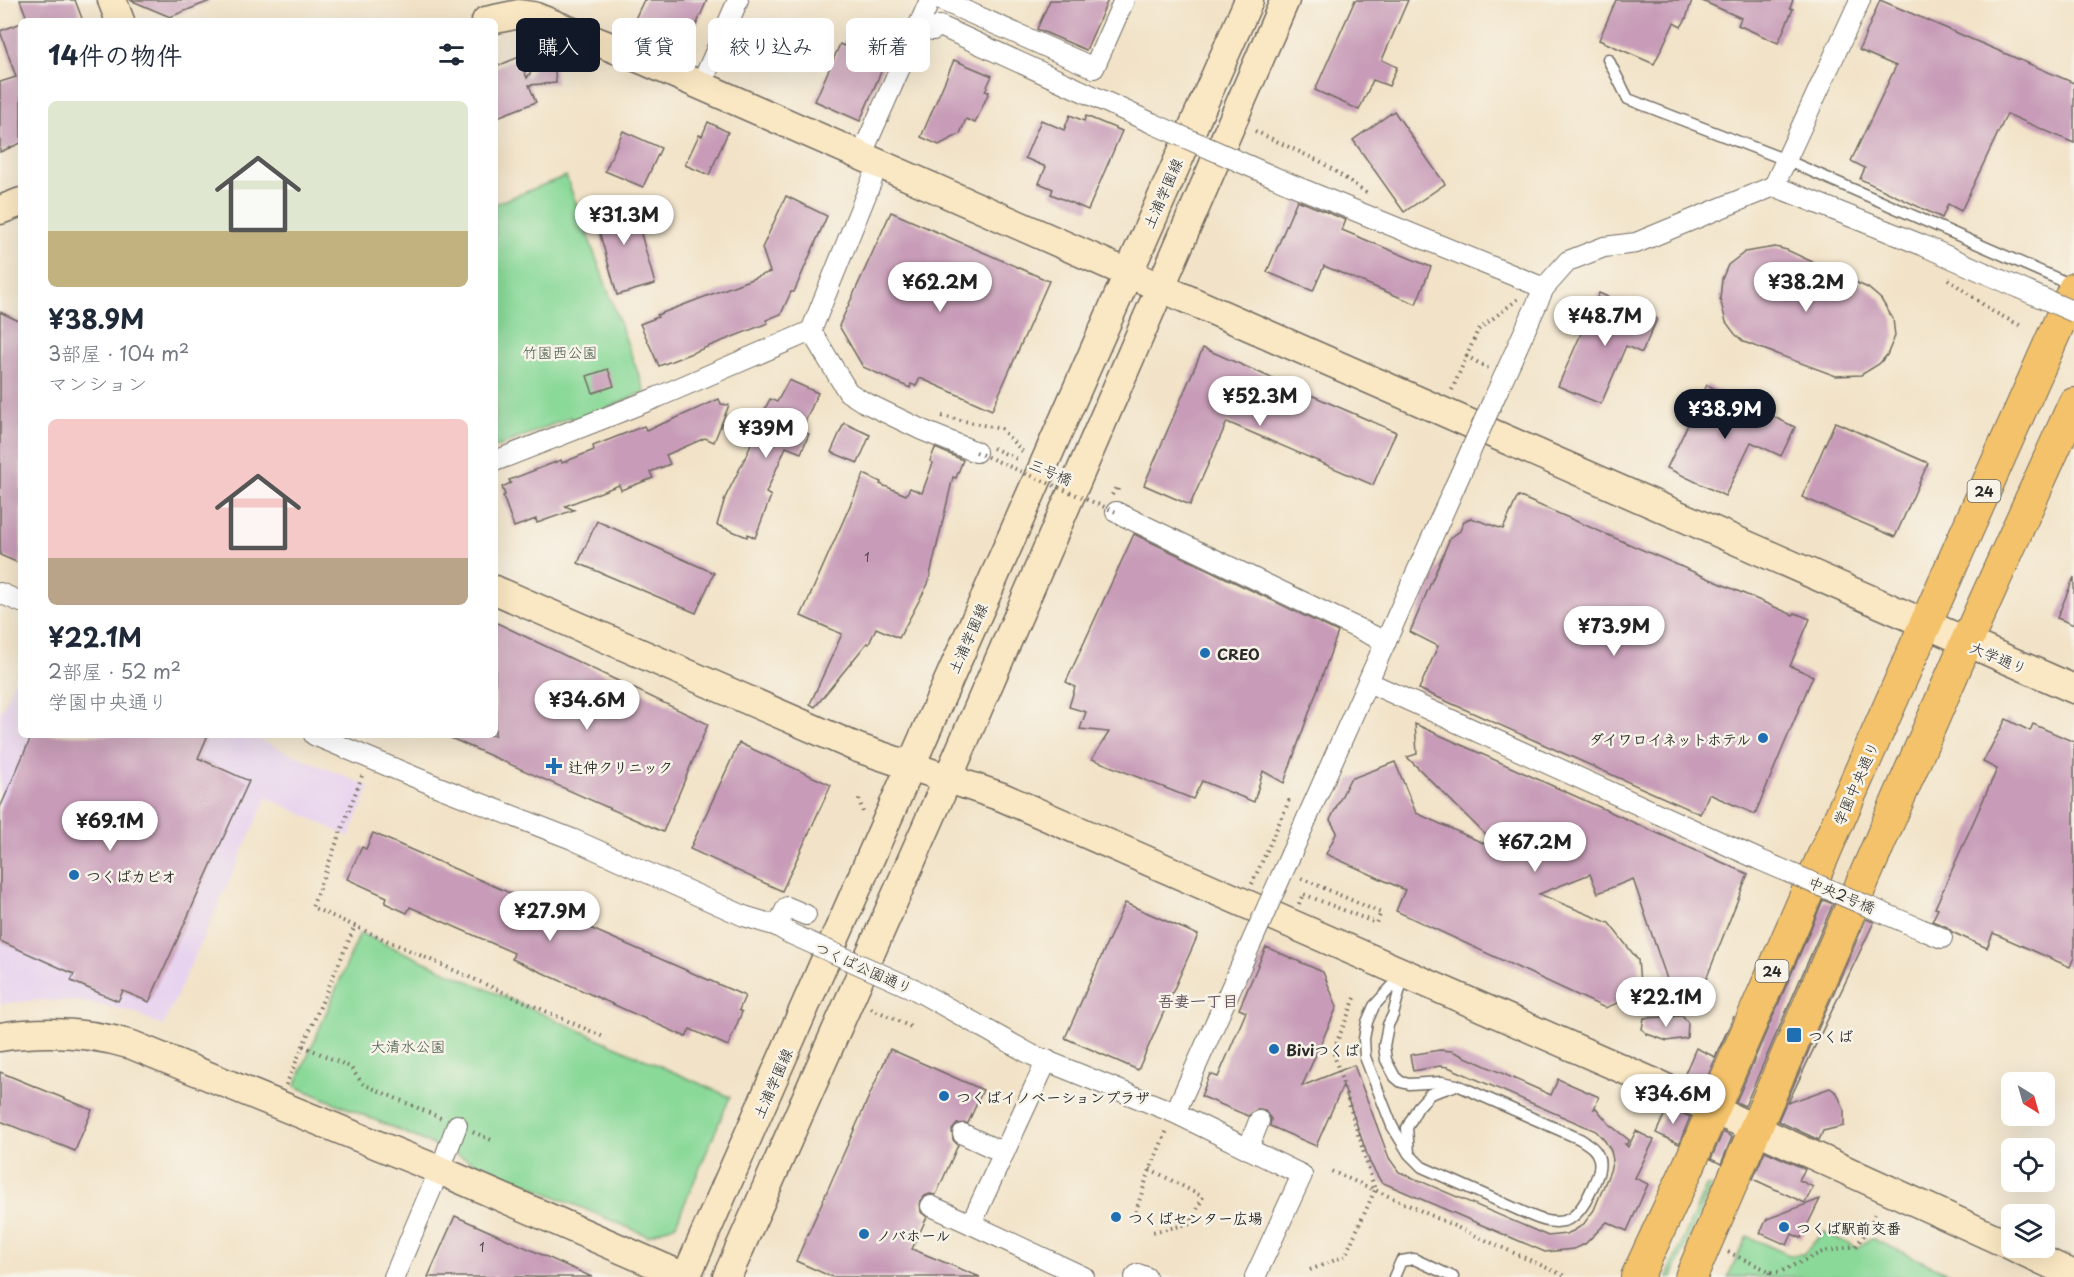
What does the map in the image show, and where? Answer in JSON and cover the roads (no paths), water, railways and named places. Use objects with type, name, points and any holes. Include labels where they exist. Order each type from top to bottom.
[{"type":"main road","name":"学園中央通り","points":[[1637,1277],[1690,1163],[1924,625],[2074,288]]},
{"type":"main road","points":[[1691,1277],[1966,643],[2074,404]]},
{"type":"street","points":[[112,0],[119,18]]},
{"type":"street","points":[[701,85],[738,0]]},
{"type":"street","points":[[922,18],[930,0]]},
{"type":"street","points":[[941,0],[1094,68],[1124,0]]},
{"type":"street","name":"土浦学園線","points":[[686,1277],[1127,272],[1249,0]]},
{"type":"street","points":[[727,1277],[948,778],[1285,0]]},
{"type":"street","points":[[1175,1113],[1496,394],[1540,286],[1568,261],[1604,247],[1636,243],[1774,186],[1860,0]]},
{"type":"street","points":[[494,18],[522,7]]},
{"type":"street","name":"大学通り","points":[[522,7],[533,16],[701,85],[866,168],[1127,272],[1924,625],[2074,689]]},
{"type":"street","points":[[930,29],[933,30],[940,26],[1290,184],[1540,286]]},
{"type":"street","points":[[498,460],[658,397],[811,331],[901,72]]},
{"type":"street","points":[[1774,186],[1922,245],[2074,312]]},
{"type":"street","points":[[0,210],[18,203]]},
{"type":"street","points":[[811,331],[848,392],[922,430],[976,452]]},
{"type":"street","points":[[1116,512],[1386,642]]},
{"type":"street","points":[[498,591],[858,748],[1002,797],[1713,1109],[2001,1241]]},
{"type":"street","points":[[0,593],[18,601]]},
{"type":"street","name":"中央2号橋","points":[[1368,682],[1760,860],[1942,938]]},
{"type":"street","name":"つくば公園通り","points":[[325,738],[436,786],[572,839],[744,916],[783,930],[914,989],[1032,1055],[1175,1113],[1302,1175],[1255,1277]]},
{"type":"street","points":[[783,930],[787,907],[806,915]]},
{"type":"street","points":[[0,1037],[22,1033],[69,1032],[103,1037],[132,1045],[439,1170],[686,1277]]},
{"type":"street","points":[[971,1224],[1047,1060]]},
{"type":"street","points":[[1248,1149],[1259,1121]]},
{"type":"street","points":[[446,1154],[457,1125]]},
{"type":"street","points":[[963,1134],[1004,1153]]},
{"type":"street","points":[[394,1277],[433,1185]]},
{"type":"street","points":[[931,1206],[1084,1277]]},
{"type":"street","points":[[2037,1258],[2074,1275]]},
{"type":"street","points":[[1135,1277],[1138,1274],[1146,1277]]},
{"type":"lane","points":[[1608,59],[1628,99],[1786,160],[2074,288]]},
{"type":"lane","points":[[1404,973],[1384,1046],[1386,1060],[1395,1077],[1409,1084],[1442,1082],[1456,1085],[1580,1138],[1591,1146],[1599,1157],[1600,1170],[1582,1208],[1574,1218],[1558,1223],[1545,1222],[1422,1167],[1409,1154],[1392,1126],[1365,1057],[1364,1039],[1367,1022],[1374,1006],[1404,973]]},
{"type":"lane","points":[[1409,1154],[1407,1128],[1418,1107],[1430,1094],[1456,1085]]},
{"type":"lane","points":[[1394,1277],[1401,1262],[1414,1259],[1453,1277]]},
{"type":"place","name":"CREO","points":[[1205,653]]},
{"type":"place","name":"ダイワロイネットホテル","points":[[1763,738]]},
{"type":"place","name":"辻仲クリニック","points":[[554,766]]},
{"type":"place","name":"つくばカピオ","points":[[74,875]]},
{"type":"place","name":"つくば","points":[[1794,1035]]},
{"type":"place","name":"Biviつくば","points":[[1274,1049]]},
{"type":"place","name":"つくばイノベーションプラザ","points":[[944,1096]]},
{"type":"place","name":"つくばセンター広場","points":[[1116,1217]]},
{"type":"place","name":"つくば駅前交番","points":[[1784,1227]]},
{"type":"place","name":"ノバホール","points":[[864,1234]]},
{"type":"district","name":"吾妻一丁目","points":[[1198,1000]]},
{"type":"park label","name":"竹園西公園","points":[[560,351]]},
{"type":"park label","name":"大清水公園","points":[[408,1045]]}]
